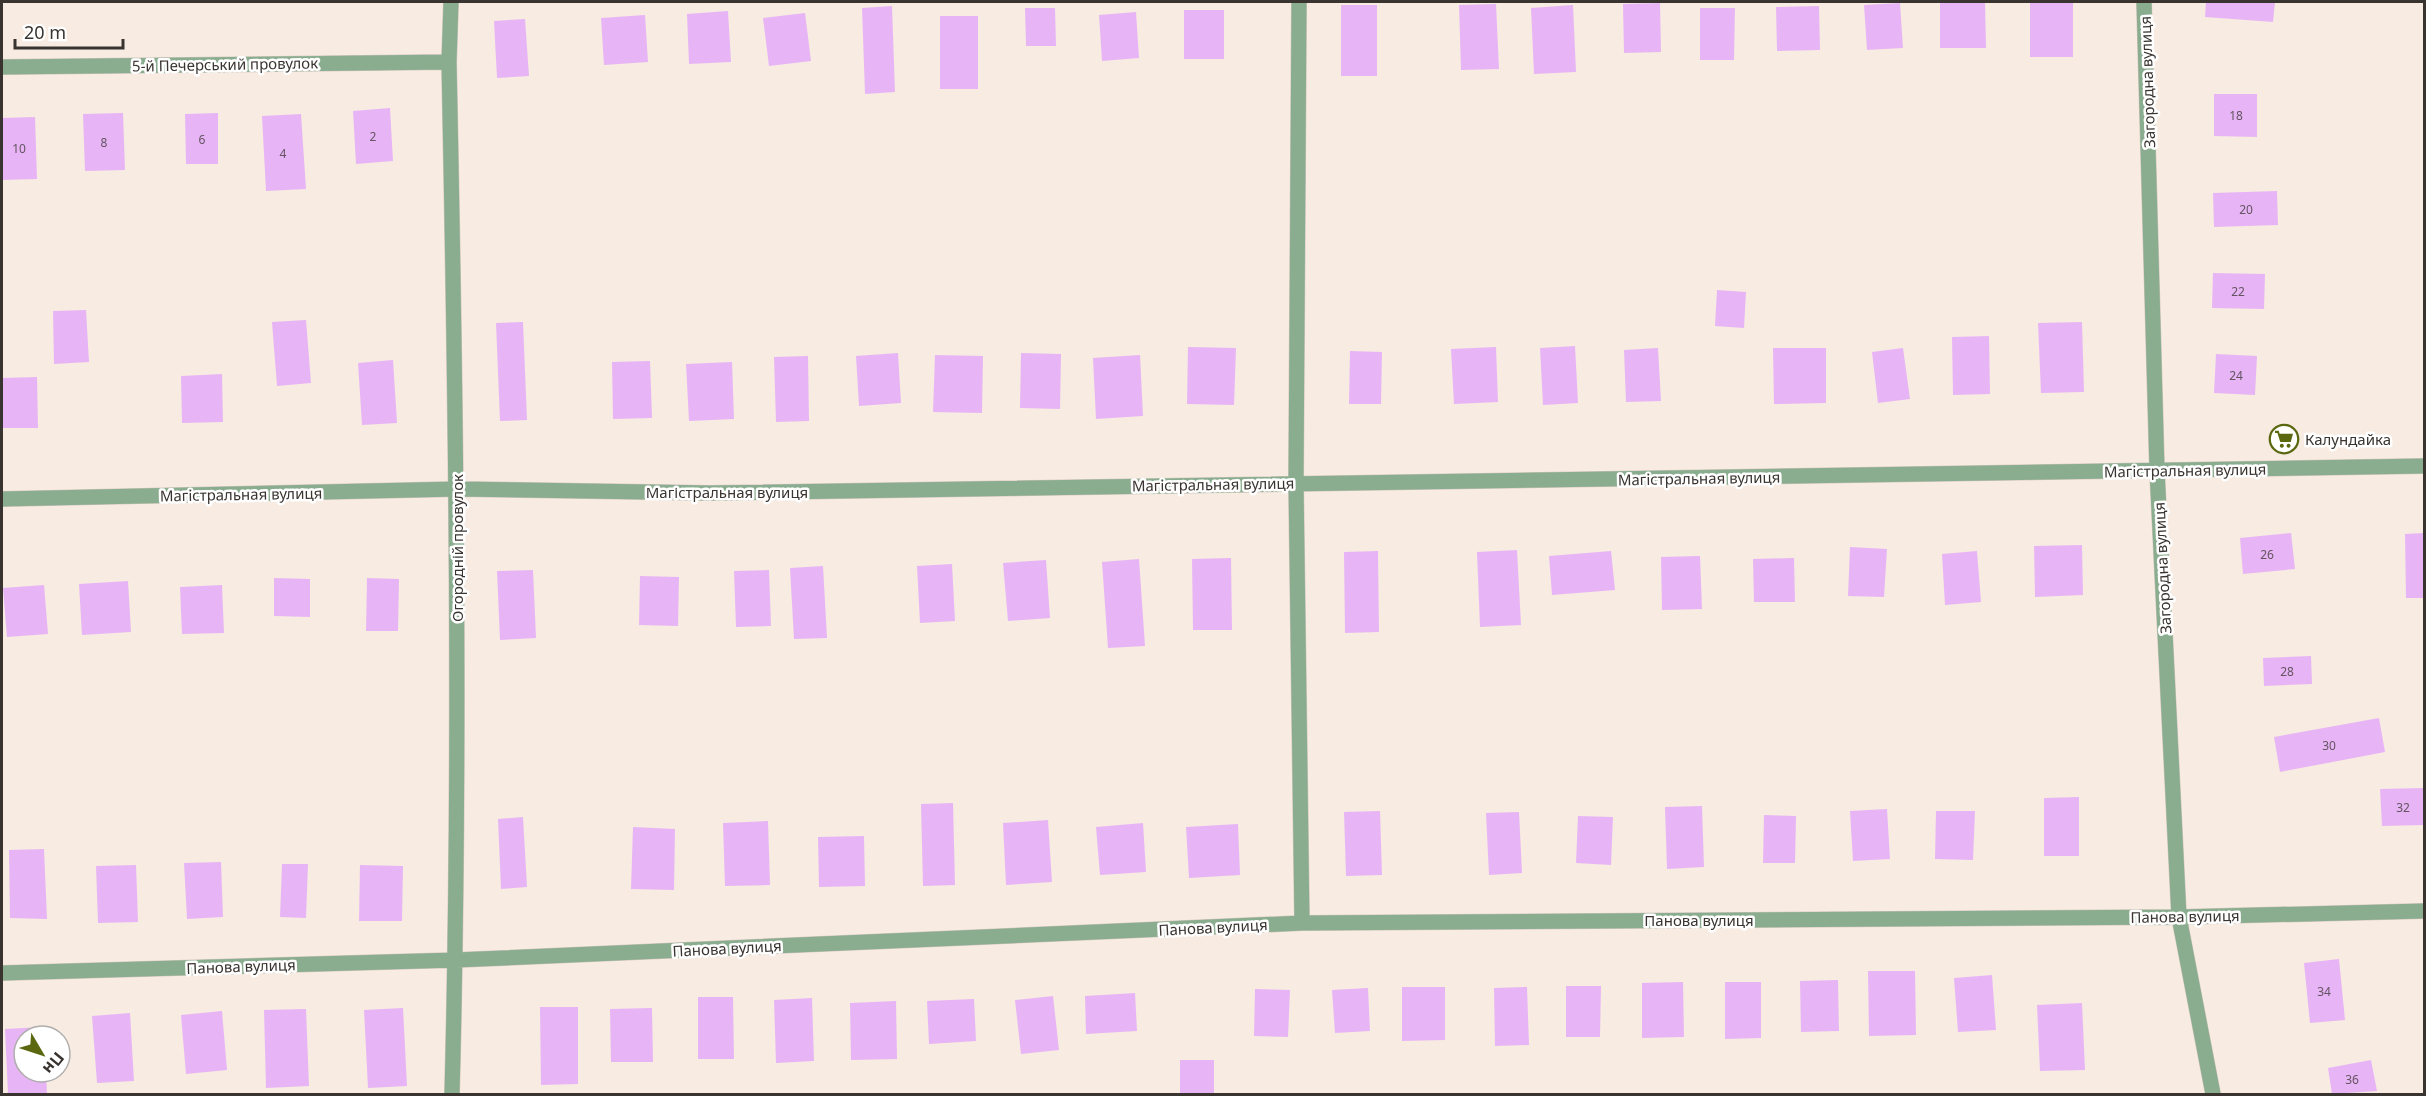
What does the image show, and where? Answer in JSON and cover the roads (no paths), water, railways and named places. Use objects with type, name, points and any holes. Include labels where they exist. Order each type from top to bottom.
[{"type":"street","name":"Огородній провулок","points":[[451,2],[449,62],[458,489],[456,960],[452,1095]]},
{"type":"street","points":[[1299,2],[1296,482],[1302,923]]},
{"type":"street","name":"Загородна вулиця","points":[[2144,2],[2157,470],[2179,917],[2213,1095]]},
{"type":"street","name":"5-й Печерський провулок","points":[[2,67],[449,62]]},
{"type":"street","name":"Магістральная вулиця","points":[[2,499],[458,489],[711,493],[2424,466]]},
{"type":"street","name":"Панова вулиця","points":[[2,973],[456,960],[1302,923],[2179,917],[2424,911]]},
{"type":"place","name":"Калундайка","points":[[2284,439]]}]
